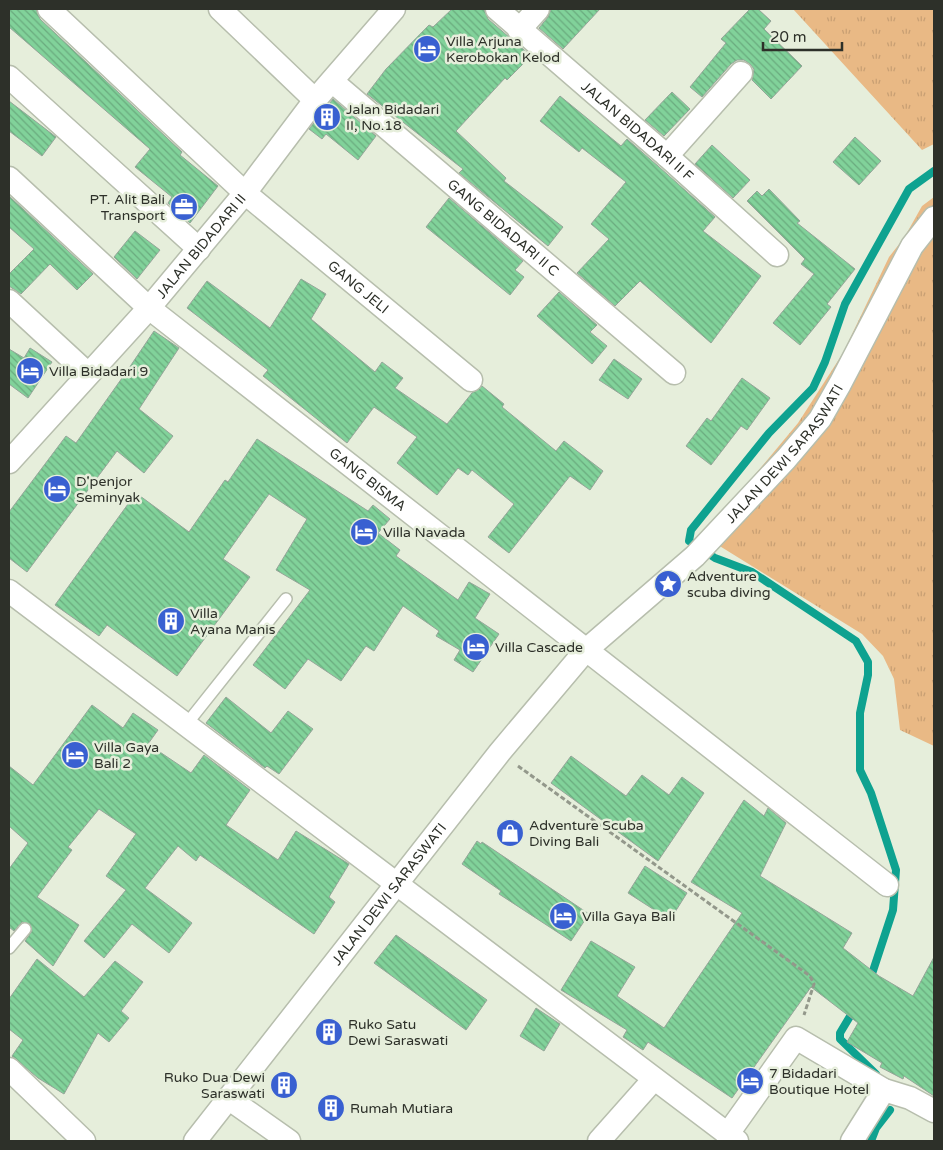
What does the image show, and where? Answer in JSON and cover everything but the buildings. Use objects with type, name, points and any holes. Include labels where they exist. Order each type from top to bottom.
[{"type":"street","name":"GANG JELI","points":[[48,9],[245,193],[471,380]]},
{"type":"street","points":[[220,9],[315,100]]},
{"type":"street","name":"JALAN BIDADARI II F","points":[[497,9],[667,156],[777,256]]},
{"type":"street","points":[[519,30],[538,9]]},
{"type":"street","name":"JALAN BIDADARI II","points":[[10,459],[149,308],[199,249],[245,193],[315,100],[333,82],[382,13]]},
{"type":"street","points":[[667,156],[741,73]]},
{"type":"street","points":[[9,77],[199,249]]},
{"type":"street","name":"GANG BIDADARI II C","points":[[333,82],[674,373]]},
{"type":"street","name":"GANG BISMA","points":[[9,178],[149,308],[586,650]]},
{"type":"street","name":"JALAN DEWI SARASWATI","points":[[195,1141],[500,752],[586,650],[702,548],[786,459],[820,419],[912,246],[934,218]]},
{"type":"street","points":[[9,301],[88,374]]},
{"type":"street","points":[[9,591],[185,726],[397,882],[732,1138],[796,1038],[884,1090],[910,1098],[934,1111]]},
{"type":"street","points":[[586,650],[886,885]]},
{"type":"street","points":[[9,1069],[84,1141]]},
{"type":"street","points":[[598,1141],[654,1079]]},
{"type":"street","points":[[852,1141],[884,1090]]},
{"type":"street","points":[[228,1098],[289,1141]]},
{"type":"lane","points":[[185,726],[286,599]]},
{"type":"lane","points":[[9,948],[25,929]]},
{"type":"path","points":[[500,752],[810,976],[814,984],[796,1038]]},
{"type":"green space","points":[[793,9],[934,9],[934,144],[922,150]]},
{"type":"green space","points":[[934,197],[934,746],[900,730],[894,679],[883,656],[862,634],[718,545],[713,525],[798,423],[843,353],[889,257],[904,238],[922,206]]},
{"type":"waterway","points":[[870,980],[893,910],[896,870],[871,793],[860,770],[860,713],[868,675],[868,662],[856,641],[752,572],[715,558],[689,541],[691,530],[769,433],[813,388],[825,362],[845,304],[909,189],[934,171]]},
{"type":"waterway","points":[[855,1008],[840,1033],[840,1039],[876,1074]]},
{"type":"waterway","points":[[871,1141],[876,1128],[890,1110]]},
{"type":"place","name":"Villa Arjuna Kerobokan Kelod","points":[[427,49]]},
{"type":"place","name":"Jalan Bidadari II, No.18","points":[[327,117]]},
{"type":"place","name":"PT. Alit Bali Transport","points":[[184,207]]},
{"type":"place","name":"Villa Bidadari 9","points":[[30,371]]},
{"type":"place","name":"D'penjor Seminyak","points":[[57,489]]},
{"type":"place","name":"Villa Navada","points":[[364,532]]},
{"type":"place","name":"Adventure scuba diving","points":[[668,584]]},
{"type":"place","name":"Villa Ayana Manis","points":[[171,621]]},
{"type":"place","name":"Villa Cascade","points":[[476,647]]},
{"type":"place","name":"Villa Gaya Bali 2","points":[[75,755]]},
{"type":"place","name":"Adventure Scuba Diving Bali","points":[[510,833]]},
{"type":"place","name":"Villa Gaya Bali","points":[[563,916]]},
{"type":"place","name":"Ruko Satu Dewi Saraswati","points":[[329,1032]]},
{"type":"place","name":"7 Bidadari Boutique Hotel","points":[[750,1081]]},
{"type":"place","name":"Ruko Dua Dewi Saraswati","points":[[284,1085]]},
{"type":"place","name":"Rumah Mutiara","points":[[331,1108]]}]
